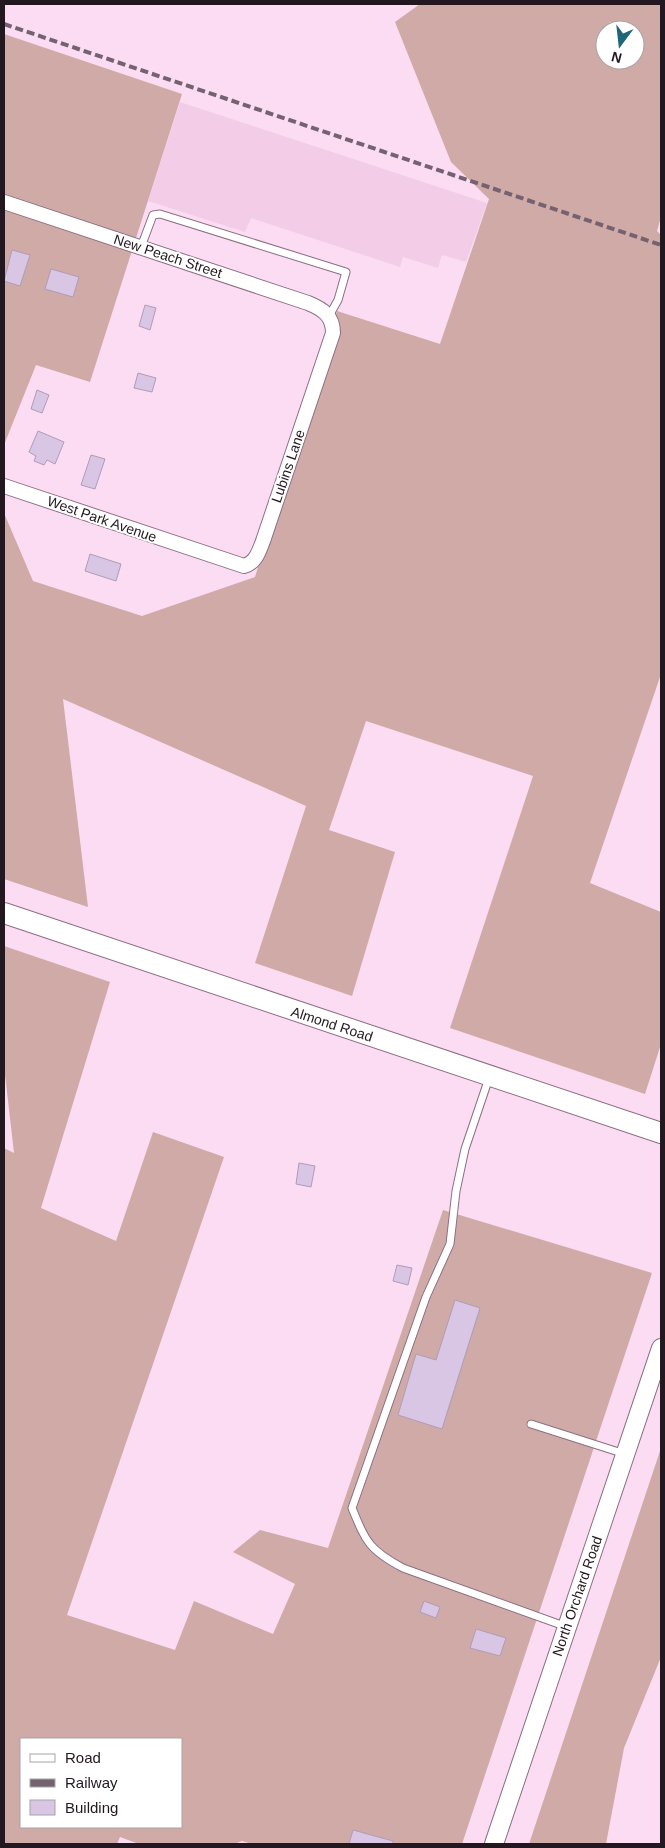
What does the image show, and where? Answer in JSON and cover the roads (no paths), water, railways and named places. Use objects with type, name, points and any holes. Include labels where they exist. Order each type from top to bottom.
[{"type":"main road","name":"Almond Road","points":[[4,913],[661,1134]]},
{"type":"street","name":"New Peach Street","points":[[4,202],[308,303],[320,308],[329,316]]},
{"type":"street","name":"Lubins Lane","points":[[200,552],[244,566],[256,557],[333,333],[333,324],[329,316]]},
{"type":"street","name":"West Park Avenue","points":[[4,486],[200,552]]},
{"type":"street","name":"North Orchard Road","points":[[494,1844],[661,1348]]},
{"type":"lane","points":[[141,247],[153,215],[160,214],[346,272],[338,300],[329,316]]},
{"type":"lane","points":[[489,1076],[465,1149],[456,1191],[450,1244],[426,1296],[352,1508],[365,1540],[381,1557],[403,1568],[567,1627]]},
{"type":"lane","points":[[531,1424],[625,1454]]},
{"type":"railway","points":[[4,24],[661,245]]}]
